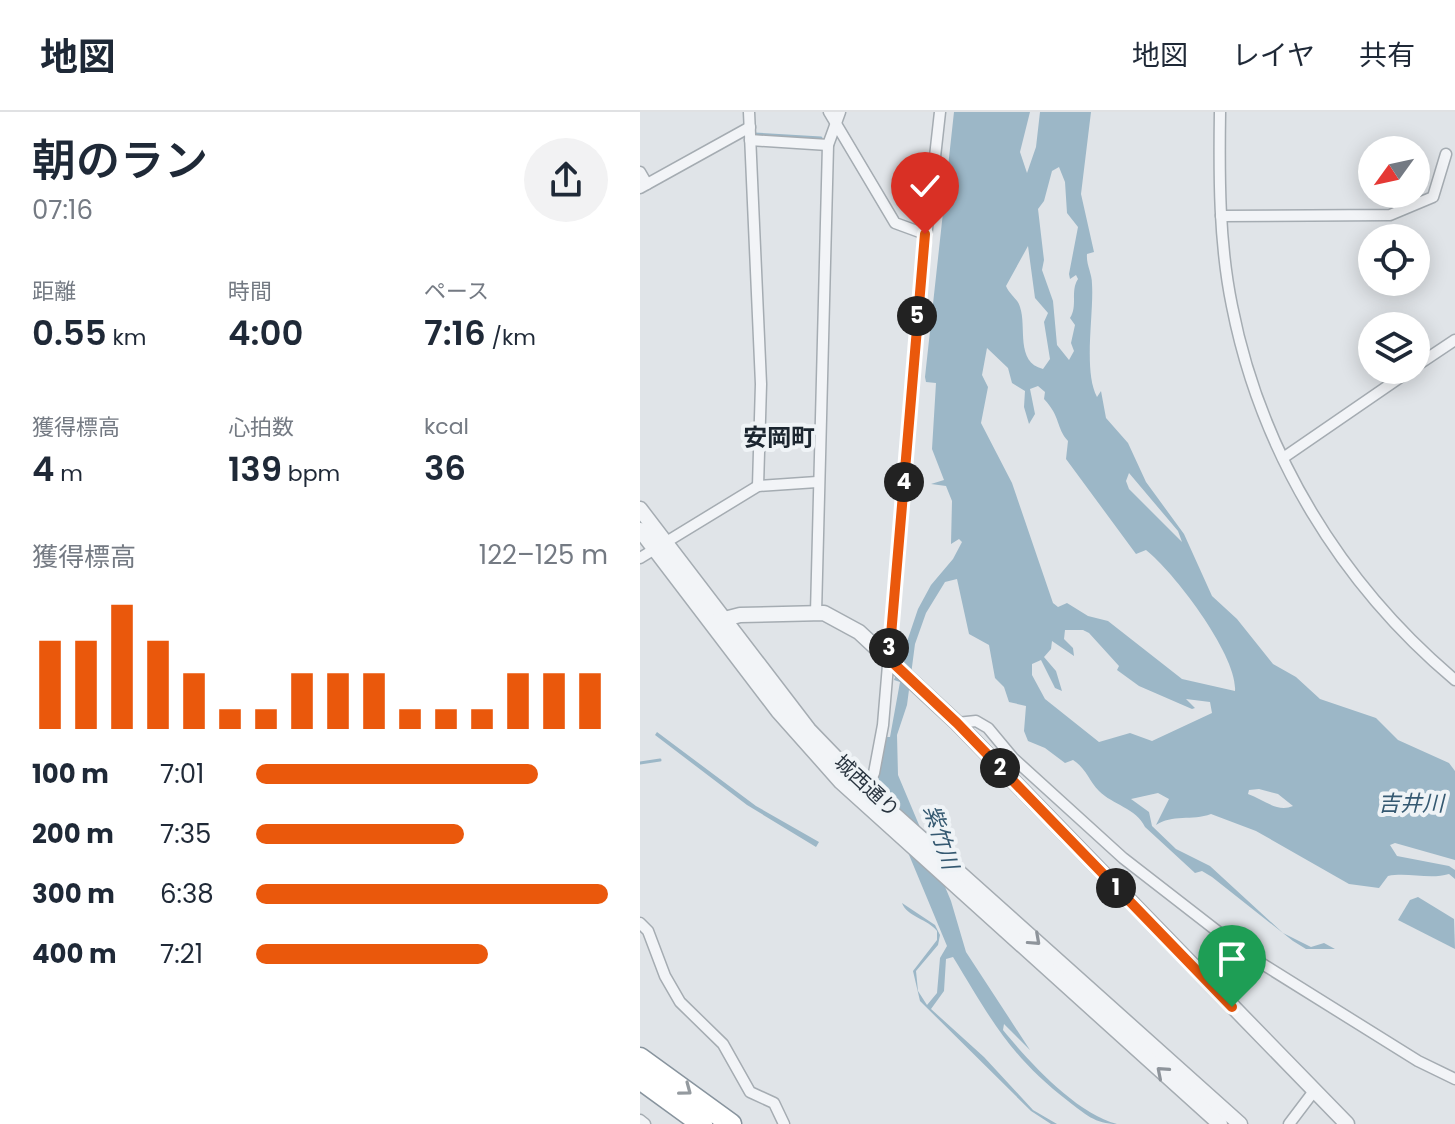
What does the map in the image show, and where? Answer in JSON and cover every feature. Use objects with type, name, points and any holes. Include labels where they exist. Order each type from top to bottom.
[{"type":"highway","points":[[640,1058],[731,1124]]},
{"type":"highway","points":[[640,1079],[702,1124]]},
{"type":"street","points":[[749,112],[761,384],[758,486]]},
{"type":"street","points":[[829,112],[895,223],[925,234]]},
{"type":"street","points":[[816,613],[828,145],[840,112]]},
{"type":"street","points":[[864,795],[883,725],[891,661],[925,234],[940,112]]},
{"type":"street","points":[[1220,112],[1221,216],[1232,306],[1264,414],[1283,458],[1336,553],[1375,604],[1455,680]]},
{"type":"street","points":[[640,172],[643,186],[750,127]]},
{"type":"street","points":[[750,140],[828,145]]},
{"type":"street","points":[[1221,216],[1390,215],[1433,197],[1446,154]]},
{"type":"street","points":[[1430,357],[1455,340]]},
{"type":"street","points":[[1283,458],[1391,384]]},
{"type":"street","points":[[640,558],[758,486],[817,482]]},
{"type":"street","name":"城西通り","points":[[640,509],[660,546],[893,829],[1220,1124]]},
{"type":"street","name":"城西通り","points":[[640,530],[660,546]]},
{"type":"street","points":[[720,620],[746,614],[824,613],[859,632],[957,723],[1347,1124]]},
{"type":"street","points":[[957,723],[976,721],[988,728],[1013,758],[1123,858],[1248,955],[1418,1061],[1455,1079]]},
{"type":"street","name":"城西通り","points":[[864,795],[884,805],[937,850],[1240,1124]]},
{"type":"street","points":[[640,923],[648,931],[665,976],[680,1002],[723,1044],[750,1092],[774,1103],[784,1124]]},
{"type":"street","points":[[1289,1124],[1314,1091]]},
{"type":"street","points":[[640,1120],[645,1124]]},
{"type":"water","name":"吉井川","points":[[954,112],[1030,112],[1020,152],[1027,173],[1036,147],[1040,112],[1091,112],[1081,194],[1094,252],[1087,254],[1092,284],[1091,373],[1097,397],[1101,391],[1106,418],[1128,443],[1146,482],[1184,534],[1212,596],[1237,619],[1273,664],[1296,677],[1320,699],[1376,718],[1398,740],[1449,763],[1455,771],[1455,860],[1395,843],[1390,845],[1397,856],[1449,866],[1455,870],[1455,879],[1449,874],[1396,875],[1388,876],[1379,888],[1349,884],[1256,831],[1211,814],[1156,825],[1169,799],[1158,793],[1131,799],[1149,812],[1152,826],[1176,849],[1210,866],[1283,933],[1311,947],[1324,943],[1335,949],[1306,949],[1293,941],[1212,877],[1202,871],[1195,873],[1136,815],[1099,791],[1073,760],[1065,763],[1045,748],[1028,741],[1024,731],[1026,706],[1009,702],[1004,687],[995,678],[989,645],[969,634],[957,579],[945,582],[926,613],[915,644],[907,705],[897,735],[898,775],[951,901],[966,952],[1030,1050],[1004,1024],[1003,1030],[1026,1057],[1070,1098],[1101,1118],[1117,1124],[1102,1122],[1085,1114],[1031,1068],[1002,1035],[953,957],[946,959],[944,991],[931,1009],[984,1057],[1033,1110],[1057,1124],[1051,1124],[1031,1111],[920,1001],[913,971],[937,940],[937,931],[908,912],[902,903],[935,925],[940,935],[938,945],[916,971],[918,991],[927,1005],[937,993],[940,958],[947,946],[877,778],[883,737],[890,737],[900,682],[894,680],[918,609],[962,542],[959,539],[951,544],[952,501],[946,486],[931,484],[944,480],[932,449],[936,383],[926,382]],"holes":[[[1059,167],[1065,182],[1067,213],[1078,227],[1069,274],[1070,279],[1076,275],[1078,279],[1070,318],[1075,325],[1071,343],[1074,351],[1069,360],[1057,345],[1053,301],[1042,270],[1044,260],[1038,209],[1044,201],[1052,171]],[[1028,246],[1035,298],[1048,313],[1044,322],[1050,359],[1043,369],[1034,365],[1025,352],[1022,315],[1006,286]],[[987,348],[1008,368],[1012,383],[1025,391],[1024,407],[1029,424],[1035,414],[1030,389],[1038,386],[1045,392],[1044,399],[1068,441],[1066,459],[1136,554],[1146,550],[1187,595],[1216,637],[1233,676],[1235,691],[1182,679],[1108,621],[1088,616],[1067,603],[1058,607],[1053,603],[1012,483],[981,423],[988,387],[982,375]],[[1129,473],[1178,531],[1182,542],[1129,489],[1126,481]],[[1065,630],[1083,630],[1119,666],[1117,670],[1139,686],[1192,709],[1195,708],[1186,699],[1210,702],[1212,713],[1152,741],[1130,733],[1099,742],[1045,699],[1032,675],[1032,664],[1041,660],[1055,688],[1062,691],[1056,671],[1044,657],[1051,649],[1052,641],[1074,656],[1073,648],[1064,639]],[[1259,789],[1278,794],[1293,806],[1276,807],[1248,794],[1249,790]]]},
{"type":"water","points":[[657,732],[756,806],[819,842],[816,847],[747,805],[655,735]]},
{"type":"water","points":[[1418,897],[1454,919],[1455,949],[1398,920],[1410,900]]},
{"type":"waterway","points":[[754,134],[821,138]]},
{"type":"waterway","points":[[640,763],[660,760]]},
{"type":"district","name":"安岡町","points":[[779,437]]},
{"type":"route","points":[[925,234],[889,659],[957,723],[1232,1007]]},
{"type":"water label","name":"紫竹川","points":[[941,837]]}]
